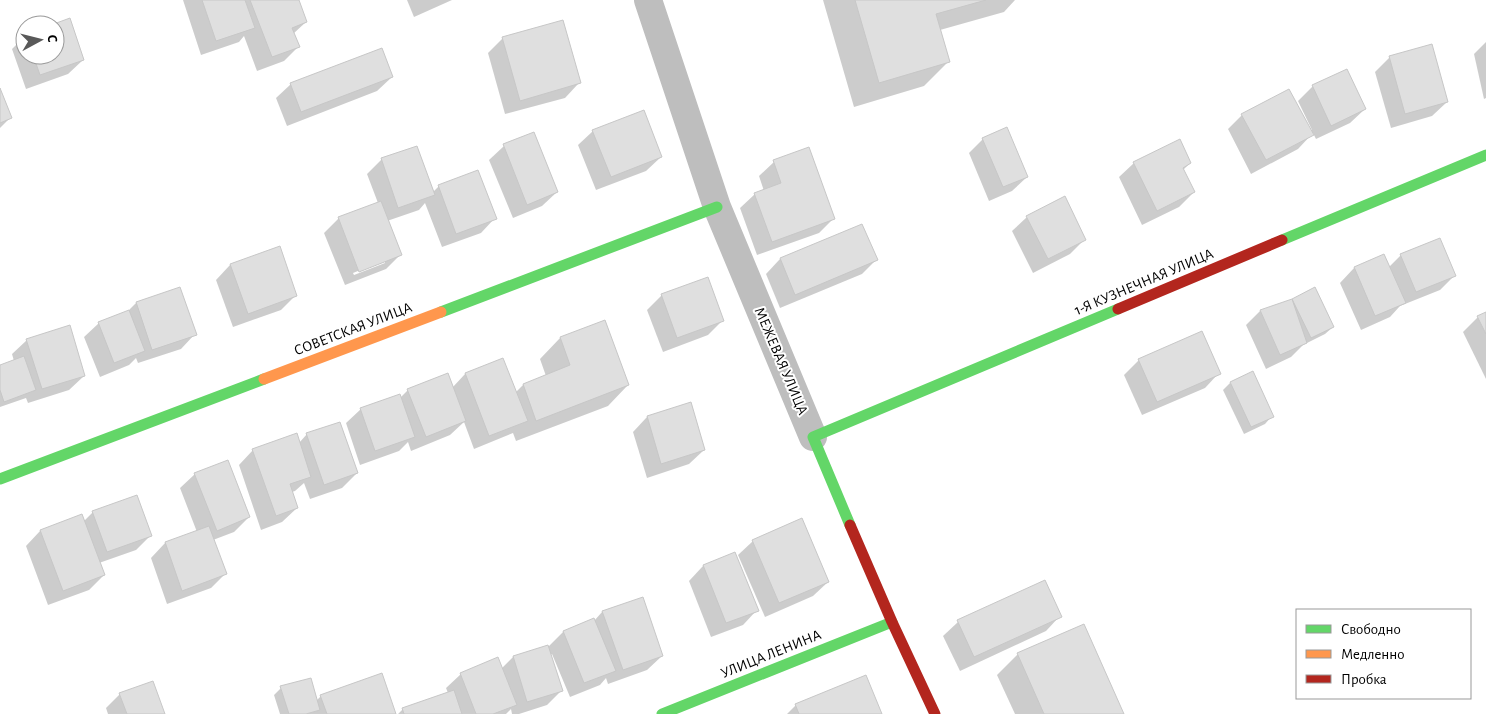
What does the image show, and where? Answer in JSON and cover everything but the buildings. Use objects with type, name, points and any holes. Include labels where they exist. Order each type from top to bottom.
[{"type":"street","name":"МЕЖЕВАЯ УЛИЦА","points":[[648,0],[717,207],[892,622],[935,714]]},
{"type":"street","name":"1-Я КУЗНЕЧНАЯ УЛИЦА","points":[[813,437],[1486,155]]},
{"type":"street","name":"СОВЕТСКАЯ УЛИЦА","points":[[0,479],[717,207]]},
{"type":"street","name":"УЛИЦА ЛЕНИНА","points":[[662,714],[892,622]]},
{"type":"traffic: fast","points":[[1282,240],[1486,155]]},
{"type":"traffic: fast","points":[[441,312],[717,207]]},
{"type":"traffic: fast","points":[[850,525],[813,437],[1118,309]]},
{"type":"traffic: fast","points":[[0,479],[264,379]]},
{"type":"traffic: fast","points":[[662,714],[892,622]]},
{"type":"traffic: slow","points":[[264,379],[441,312]]},
{"type":"traffic: jam","points":[[1118,309],[1282,240]]},
{"type":"traffic: jam","points":[[850,525],[935,714]]}]
